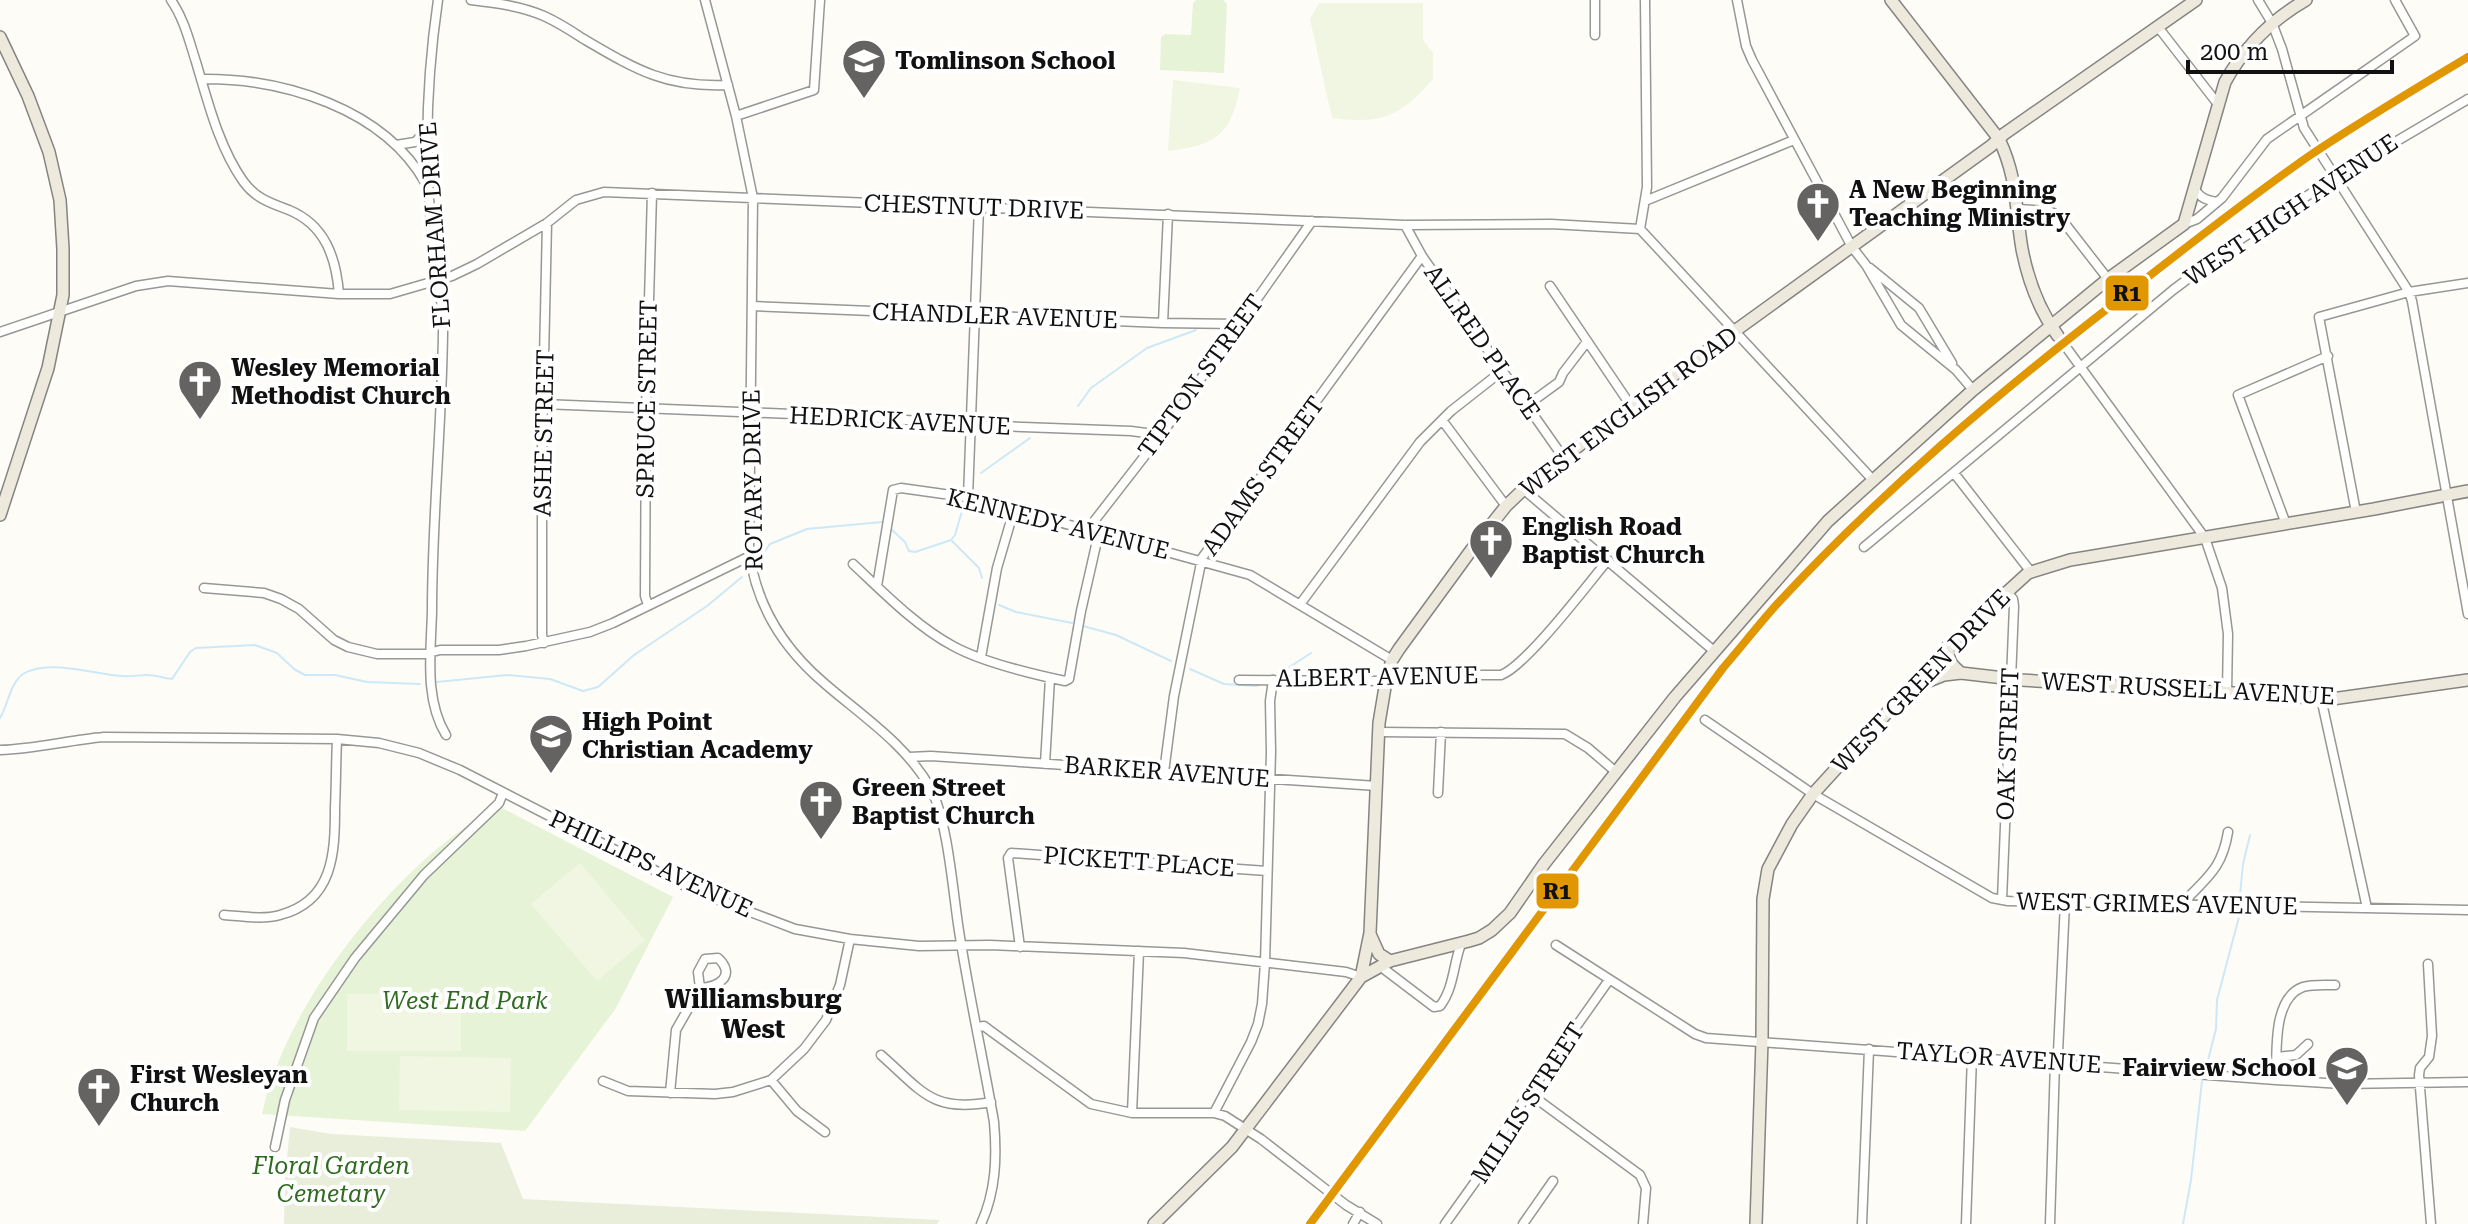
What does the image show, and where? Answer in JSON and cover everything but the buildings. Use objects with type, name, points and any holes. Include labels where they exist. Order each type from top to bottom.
[{"type":"main road","points":[[1891,0],[1999,139],[2015,183],[2027,270],[2054,330]]},
{"type":"main road","name":"WEST ENGLISH ROAD","points":[[1154,1224],[1201,1180],[1246,1131],[1361,977],[1370,933],[1379,732],[1392,660],[1506,506],[1563,457],[1631,406],[2196,0]]},
{"type":"main road","points":[[1361,977],[1385,964],[1479,938],[1510,913],[1544,864],[1714,651],[1828,521],[1973,390],[2054,330],[2108,279],[2184,224],[2225,82],[2236,62],[2272,23],[2306,0]]},
{"type":"main road","points":[[0,37],[28,96],[49,152],[60,200],[63,295],[48,368],[0,515]]},
{"type":"main road","name":"WEST GREEN DRIVE","points":[[1756,1224],[1765,881],[1768,869],[1813,794],[1948,646],[2006,591],[2031,572],[2070,560],[2468,491]]},
{"type":"main road","points":[[1948,646],[1948,659],[1961,673]]},
{"type":"main road","name":"WEST RUSSELL AVENUE","points":[[1910,689],[1944,675],[1961,673],[2332,699],[2468,680]]},
{"type":"main road","points":[[1370,933],[1385,964]]},
{"type":"street","points":[[171,0],[184,23],[226,150],[242,180],[262,200],[299,215],[320,233],[334,259],[339,294]]},
{"type":"street","name":"FLORHAM DRIVE","points":[[438,0],[428,75],[426,131],[431,225],[443,328],[434,503],[431,693],[434,709],[446,735]]},
{"type":"street","points":[[471,0],[515,6],[548,18],[630,66],[660,79],[692,85],[728,85]]},
{"type":"street","name":"ROTARY DRIVE","points":[[705,0],[736,116],[753,198],[750,556],[760,598],[779,635],[825,684],[875,724],[909,757],[933,793],[940,813],[995,1135],[996,1162],[992,1192],[981,1224]]},
{"type":"street","points":[[736,116],[814,90],[820,0]]},
{"type":"street","points":[[1595,0],[1595,35]]},
{"type":"street","points":[[1645,0],[1647,187],[1640,229],[1872,479]]},
{"type":"street","points":[[1737,0],[1746,46],[1852,247],[1901,325],[1956,370]]},
{"type":"street","points":[[2258,0],[2272,23],[2282,49],[2304,128],[2409,292],[2468,614]]},
{"type":"street","points":[[2184,224],[2197,219],[2217,202],[2267,139],[2415,36],[2395,0]]},
{"type":"street","points":[[2158,27],[2217,103]]},
{"type":"street","points":[[201,79],[258,82],[300,93],[351,115],[396,145],[421,174],[428,189]]},
{"type":"street","name":"WEST HIGH AVENUE","points":[[1864,547],[2173,290],[2241,239],[2336,177],[2468,99]]},
{"type":"street","points":[[396,145],[415,142],[426,131]]},
{"type":"street","points":[[1645,201],[1794,140]]},
{"type":"street","points":[[2194,188],[2199,196],[2217,202]]},
{"type":"street","name":"CHESTNUT DRIVE","points":[[0,332],[136,286],[168,281],[339,294],[390,294],[439,280],[502,251],[547,223],[567,205],[604,192],[1405,225],[1551,224],[1640,229]]},
{"type":"street","name":"SPRUCE STREET","points":[[648,605],[645,596],[646,409],[652,193]]},
{"type":"street","points":[[968,497],[979,207]]},
{"type":"street","points":[[2018,209],[2049,211],[2059,216],[2108,279]]},
{"type":"street","points":[[1163,323],[1168,214]]},
{"type":"street","name":"TIPTON STREET","points":[[1088,529],[1161,435],[1312,221]]},
{"type":"street","name":"ASHE STREET","points":[[544,643],[543,404],[547,223]]},
{"type":"street","name":"ALLRED PLACE","points":[[1405,225],[1422,256],[1563,457]]},
{"type":"street","name":"ADAMS STREET","points":[[1164,772],[1174,696],[1201,561],[1422,256]]},
{"type":"street","points":[[1866,265],[1919,308],[1956,370],[1973,390]]},
{"type":"street","points":[[2356,512],[2319,317],[2409,292],[2468,283]]},
{"type":"street","points":[[1550,286],[1631,406]]},
{"type":"street","name":"CHANDLER AVENUE","points":[[752,306],[1238,324]]},
{"type":"street","points":[[2054,330],[2205,538],[2222,588],[2228,634],[2227,693]]},
{"type":"street","points":[[1526,406],[1559,382],[1586,343]]},
{"type":"street","points":[[2286,524],[2238,395],[2328,356]]},
{"type":"street","points":[[1301,603],[1404,463],[1442,420],[1502,371]]},
{"type":"street","name":"HEDRICK AVENUE","points":[[543,404],[866,417],[1161,435]]},
{"type":"street","points":[[1442,420],[1506,506]]},
{"type":"street","points":[[1954,473],[2031,572]]},
{"type":"street","name":"KENNEDY AVENUE","points":[[877,586],[891,493],[895,488],[968,497],[1262,580],[1392,660]]},
{"type":"street","points":[[1523,489],[1714,651]]},
{"type":"street","points":[[981,657],[997,568],[1014,510]]},
{"type":"street","points":[[853,564],[956,648],[1065,681],[1069,679],[1099,532]]},
{"type":"street","points":[[204,588],[264,593],[281,599],[299,609],[334,640],[363,652],[401,654],[499,650],[590,632],[750,556]]},
{"type":"street","name":"ALBERT AVENUE","points":[[1239,680],[1386,681],[1416,675],[1501,675],[1511,671],[1608,560]]},
{"type":"street","name":"OAK STREET","points":[[2002,900],[2014,606],[2013,599],[2006,591]]},
{"type":"street","points":[[1045,764],[1050,678]]},
{"type":"street","points":[[1214,1113],[1258,1024],[1265,963],[1270,701],[1273,680]]},
{"type":"street","points":[[2321,698],[2367,908]]},
{"type":"street","name":"WEST GRIMES AVENUE","points":[[1705,720],[1813,794],[1992,898],[2157,905],[2183,903],[2468,910]]},
{"type":"street","points":[[1379,732],[1565,734],[1588,748],[1616,772]]},
{"type":"street","points":[[1438,793],[1441,732]]},
{"type":"street","name":"PHILLIPS AVENUE","points":[[0,750],[104,737],[337,739],[379,743],[419,753],[460,770],[695,891],[795,929],[850,939],[919,946],[1184,953],[1346,972],[1361,977]]},
{"type":"street","points":[[224,915],[279,915],[307,901],[322,885],[331,868],[335,843],[337,739]]},
{"type":"street","name":"BARKER AVENUE","points":[[909,757],[1377,786]]},
{"type":"street","points":[[275,1147],[285,1100],[314,1018],[355,958],[424,875],[499,803],[503,793]]},
{"type":"street","points":[[2183,903],[2219,864],[2225,852],[2228,832]]},
{"type":"street","name":"PICKETT PLACE","points":[[1020,947],[1008,858],[1011,853],[1267,871]]},
{"type":"street","points":[[2050,1224],[2055,1062],[2058,1053],[2065,902]]},
{"type":"street","points":[[603,1081],[628,1091],[715,1094],[733,1092],[771,1080],[804,1049],[826,1020],[840,985],[850,939]]},
{"type":"street","points":[[1385,964],[1434,1007],[1440,1006],[1450,988],[1461,944]]},
{"type":"street","name":"TAYLOR AVENUE","points":[[1556,945],[1695,1034],[1718,1039],[2342,1084],[2468,1082]]},
{"type":"street","points":[[1132,1113],[1139,951]]},
{"type":"street","points":[[2428,964],[2432,1036],[2429,1057],[2420,1068],[2431,1224]]},
{"type":"street","name":"MILLIS STREET","points":[[1445,1224],[1477,1181],[1506,1126],[1609,980]]},
{"type":"street","points":[[2276,1080],[2280,1016],[2286,1000],[2304,987],[2335,985]]},
{"type":"street","points":[[670,1093],[676,1030],[700,988]]},
{"type":"street","points":[[978,1027],[984,1026],[1091,1104],[1132,1113],[1214,1113],[1225,1116],[1377,1224]]},
{"type":"street","points":[[2277,1057],[2296,1055],[2308,1044]]},
{"type":"street","points":[[1862,1224],[1869,1049]]},
{"type":"street","points":[[881,1055],[923,1092],[940,1102],[956,1106],[991,1102]]},
{"type":"street","points":[[1966,1224],[1972,1056]]},
{"type":"street","points":[[771,1080],[797,1111],[825,1132]]},
{"type":"street","points":[[1530,1094],[1640,1175],[1646,1188],[1643,1224]]},
{"type":"street","points":[[1523,1224],[1553,1181]]},
{"type":"street","points":[[1353,1224],[1360,1212]]},
{"type":"green space","points":[[1196,0],[1223,0],[1227,4],[1224,73],[1160,70],[1161,37],[1165,34],[1191,35],[1193,3]]},
{"type":"green space","points":[[1319,3],[1423,3],[1423,40],[1433,53],[1433,79],[1410,102],[1389,115],[1364,120],[1332,118],[1310,19]]},
{"type":"green space","points":[[1173,80],[1240,88],[1231,117],[1218,135],[1198,145],[1168,151]]},
{"type":"green space","name":"West End Park","points":[[490,808],[502,808],[673,897],[616,1008],[525,1131],[262,1114],[272,1080],[303,1011],[347,945],[371,914],[422,862]]},
{"type":"green space","points":[[580,863],[645,940],[597,981],[531,904]]},
{"type":"green space","points":[[347,994],[461,994],[461,1051],[347,1051]]},
{"type":"green space","points":[[400,1056],[511,1058],[510,1112],[399,1110]]},
{"type":"green space","name":"Floral Garden Cemetary","points":[[290,1127],[331,1134],[501,1143],[523,1199],[940,1220],[937,1224],[284,1224]]},
{"type":"waterway","points":[[1078,406],[1091,388],[1147,348],[1196,330]]},
{"type":"waterway","points":[[981,473],[1030,438]]},
{"type":"waterway","points":[[891,529],[905,542],[909,551],[915,552],[951,540],[962,511]]},
{"type":"waterway","points":[[756,563],[770,544],[807,529],[882,522]]},
{"type":"waterway","points":[[951,540],[979,568],[982,578]]},
{"type":"waterway","points":[[437,682],[507,675],[550,679],[583,691],[598,687],[634,655],[707,606],[742,577]]},
{"type":"waterway","points":[[999,605],[1016,612],[1072,623]]},
{"type":"waterway","points":[[1083,626],[1116,635],[1171,661]]},
{"type":"waterway","points":[[0,718],[15,683],[33,669],[58,667],[172,679],[196,648],[255,645],[277,653],[305,675],[420,684]]},
{"type":"waterway","points":[[1279,674],[1311,653]]},
{"type":"waterway","points":[[1190,669],[1224,684],[1261,684]]},
{"type":"waterway","points":[[2240,895],[2250,835]]},
{"type":"waterway","points":[[2207,1064],[2216,1029],[2217,1000],[2239,917]]},
{"type":"waterway","points":[[2183,1224],[2202,1081]]},
{"type":"transit line","name":"R1","points":[[1310,1224],[1723,668],[1817,562],[1899,483],[1984,408],[2188,246],[2309,156],[2468,57]]},
{"type":"place","name":"Tomlinson School","points":[[864,100]]},
{"type":"place","name":"A New Beginning Teaching Ministry","points":[[1818,243]]},
{"type":"place","name":"Wesley Memorial Methodist Church","points":[[200,421]]},
{"type":"place","name":"English Road Baptist Church","points":[[1491,580]]},
{"type":"place","name":"High Point Christian Academy","points":[[551,775]]},
{"type":"place","name":"Green Street Baptist Church","points":[[821,841]]},
{"type":"place","name":"Fairview School","points":[[2347,1107]]},
{"type":"place","name":"First Wesleyan Church","points":[[99,1128]]},
{"type":"district","name":"Williamsburg West","points":[[753,1014]]}]
